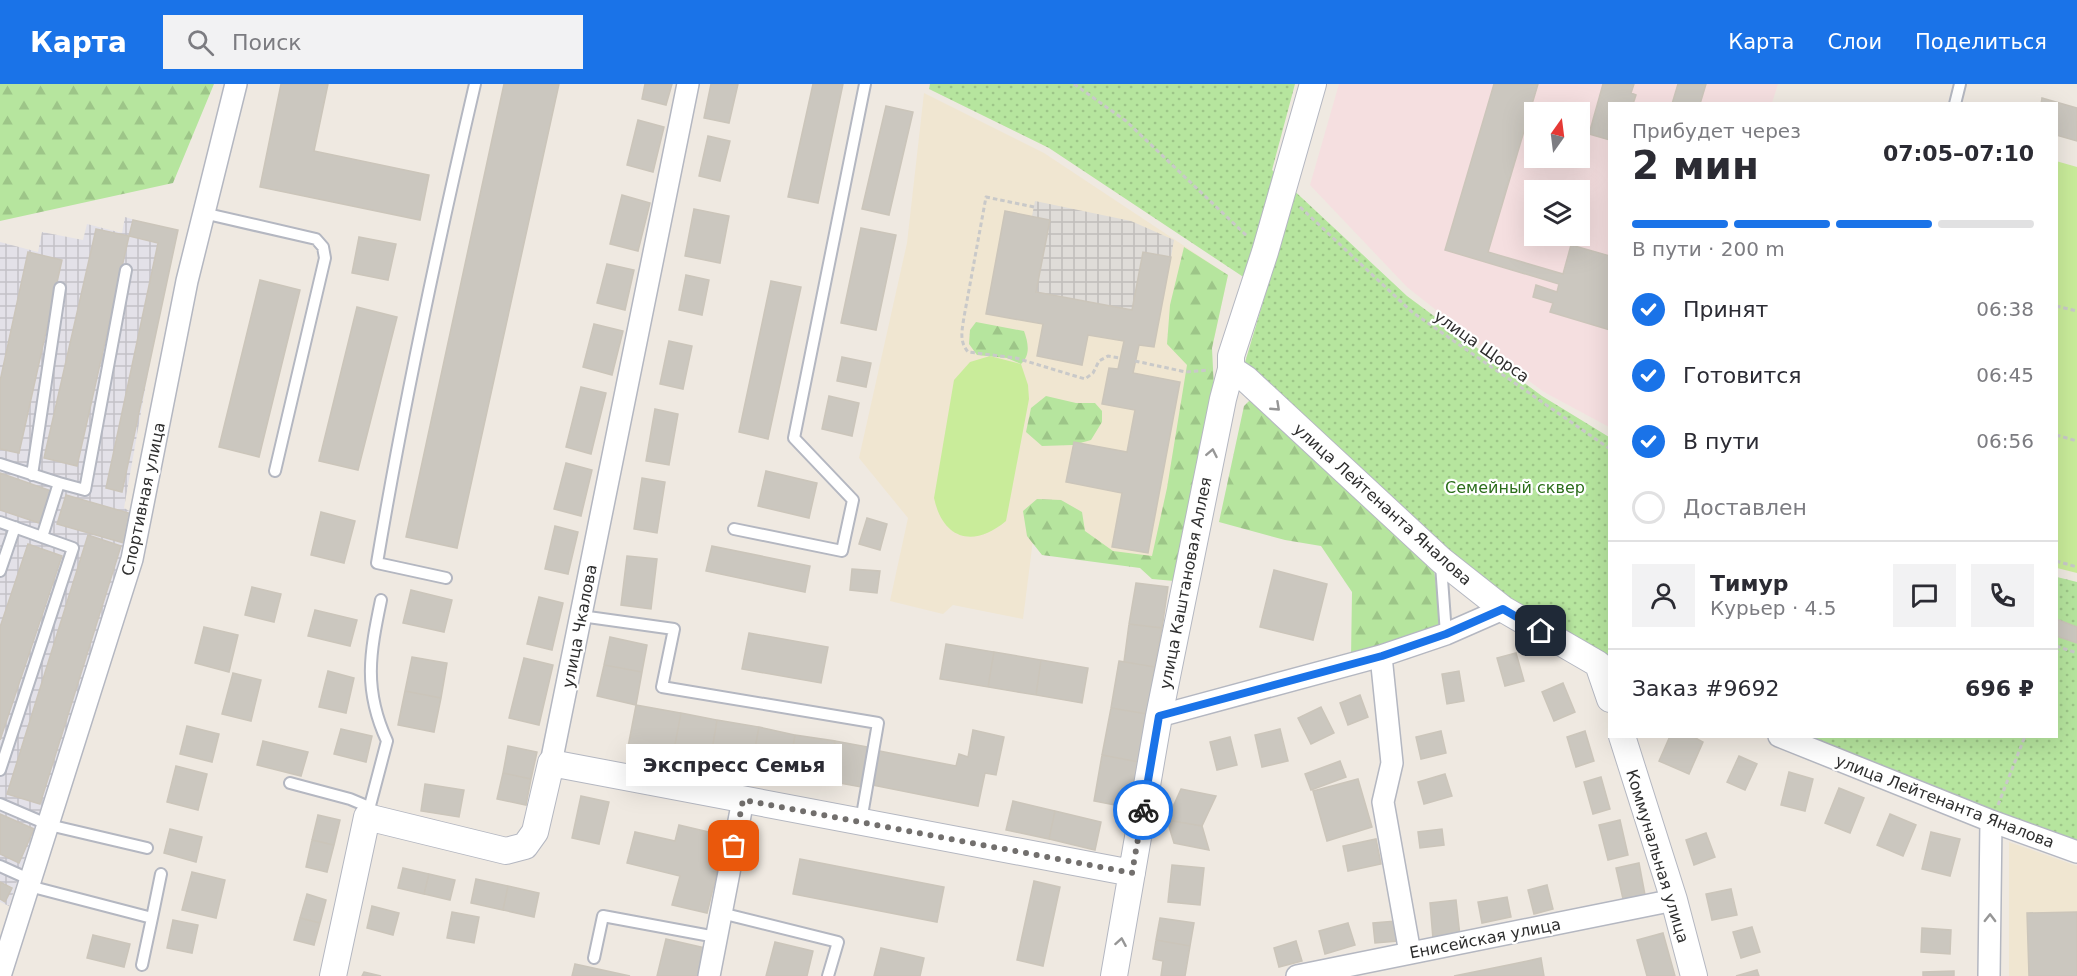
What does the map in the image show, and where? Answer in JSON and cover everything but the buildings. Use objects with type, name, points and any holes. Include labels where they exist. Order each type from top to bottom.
[{"type":"street","name":"Спортивная улица","points":[[0,976],[132,559],[187,281],[236,84]]},
{"type":"street","name":"улица Чкалова","points":[[368,812],[506,851],[525,846],[535,832],[551,763],[688,84]]},
{"type":"street","name":"улица Каштановая Аллея","points":[[1114,976],[1159,716],[1223,399],[1225,366],[1265,252],[1313,84]]},
{"type":"street","name":"улица Лейтенанта Яналова","points":[[1225,366],[1246,379],[1441,560],[1503,609],[1604,666]]},
{"type":"street","points":[[1159,716],[1382,656],[1446,634],[1503,609]]},
{"type":"street","points":[[1382,656],[1392,763],[1383,802],[1410,953]]},
{"type":"street","points":[[1604,666],[1608,688]]},
{"type":"street","name":"Коммунальная улица","points":[[1623,738],[1674,900],[1694,976]]},
{"type":"street","name":"улица Лейтенанта Яналова","points":[[1784,738],[2077,852]]},
{"type":"street","points":[[551,763],[1132,873]]},
{"type":"street","points":[[709,976],[743,800]]},
{"type":"street","points":[[333,976],[368,812]]},
{"type":"street","points":[[1989,976],[1993,821]]},
{"type":"street","name":"Енисейская улица","points":[[1297,976],[1674,900]]},
{"type":"lane","points":[[446,578],[377,562],[397,442],[438,242],[475,84]]},
{"type":"lane","points":[[734,529],[842,551],[853,500],[794,438],[865,84]]},
{"type":"lane","points":[[1956,102],[1960,84]]},
{"type":"lane","points":[[203,213],[316,239],[323,248],[325,258],[275,471]]},
{"type":"lane","points":[[0,464],[85,490],[126,270]]},
{"type":"lane","points":[[32,475],[60,288]]},
{"type":"lane","points":[[42,537],[59,483]]},
{"type":"lane","points":[[0,522],[74,548],[0,770]]},
{"type":"lane","points":[[0,571],[15,527]]},
{"type":"lane","points":[[1441,560],[1446,634]]},
{"type":"lane","points":[[290,783],[350,799],[368,812],[387,741],[379,722],[369,680],[370,654],[381,600]]},
{"type":"lane","points":[[581,616],[674,629],[662,687],[878,723],[861,822]]},
{"type":"lane","points":[[0,804],[49,825],[147,848]]},
{"type":"lane","points":[[0,867],[30,883],[152,918]]},
{"type":"lane","points":[[142,965],[160,874]]},
{"type":"lane","points":[[721,914],[838,942],[828,976]]},
{"type":"lane","points":[[594,958],[603,916],[716,937]]},
{"type":"path","points":[[1074,84],[1126,121],[1265,252]]},
{"type":"path","points":[[1034,207],[986,197],[964,317],[963,345],[968,352],[1016,358],[1085,379],[1094,373],[1099,361],[1108,356],[1120,358]]},
{"type":"path","name":"улица Щорса","points":[[1297,204],[1412,312],[1608,448]]},
{"type":"path","points":[[2058,306],[2077,311]]},
{"type":"path","points":[[1135,361],[1186,372],[1207,372],[1225,366]]},
{"type":"path","points":[[2058,436],[2077,441]]},
{"type":"path","points":[[2058,562],[2077,567]]},
{"type":"path","points":[[2058,647],[2077,653]]},
{"type":"path","points":[[1993,821],[2024,738]]},
{"type":"shaded area","points":[[1339,84],[1494,84],[1445,249],[1559,284],[1557,292],[1536,286],[1533,297],[1553,303],[1550,312],[1608,330],[1608,426],[1544,392],[1407,287],[1310,185]]},
{"type":"shaded area","points":[[1538,84],[1603,84],[1590,130],[1590,102],[1533,102]]},
{"type":"shaded area","points":[[1634,84],[1678,84],[1672,102],[1633,102],[1631,93]]},
{"type":"shaded area","points":[[1706,84],[1778,84],[1772,102],[1701,102]]},
{"type":"shaded area","points":[[924,93],[1044,153],[1228,275],[1165,563],[1033,540],[1023,619],[953,605],[943,614],[890,601],[908,518],[859,458],[907,243]]},
{"type":"shaded area","points":[[1524,131],[1524,168],[1590,168],[1590,133],[1608,140],[1608,256],[1575,246],[1590,246],[1590,180],[1524,180],[1524,246],[1572,246],[1563,274],[1488,252]]},
{"type":"shaded area","points":[[1035,201],[1131,221],[1174,240],[1171,257],[1143,252],[1132,310],[1036,292],[1050,220],[1032,216]]},
{"type":"shaded area","points":[[125,217],[173,232],[124,508],[133,513],[107,607],[9,906],[0,902],[0,242],[38,252],[42,232],[83,240],[87,224],[122,233]]},
{"type":"shaded area","points":[[2009,842],[2077,866],[2077,976],[2009,976]]},
{"type":"green space","points":[[0,84],[214,84],[173,183],[0,221]]},
{"type":"green space","name":"Семейный сквер","points":[[930,84],[1295,84],[1272,170],[1407,296],[1542,396],[1608,436],[1608,659],[1486,584],[1243,369],[1266,292],[1049,148],[929,89]]},
{"type":"green space","points":[[2058,162],[2077,167],[2077,573],[2058,568]]},
{"type":"green space","points":[[1184,247],[1228,275],[1212,348],[1214,389],[1174,581],[1152,579],[1140,568],[1042,555],[1027,536],[1023,511],[1037,499],[1061,500],[1082,512],[1085,531],[1113,551],[1152,556],[1167,488],[1187,365],[1167,344],[1170,305]]},
{"type":"green space","points":[[976,322],[1024,331],[1028,348],[1021,364],[1007,358],[977,355],[969,344],[970,330]]},
{"type":"green space","points":[[990,356],[1021,364],[1028,385],[1029,399],[1006,521],[983,535],[972,537],[952,531],[938,512],[934,498],[954,380],[970,362]]},
{"type":"green space","points":[[1046,396],[1076,403],[1095,403],[1102,411],[1102,422],[1091,440],[1073,445],[1042,446],[1026,432],[1031,408]]},
{"type":"green space","points":[[1253,397],[1433,561],[1441,628],[1351,658],[1352,592],[1321,546],[1285,540],[1219,522],[1244,406]]},
{"type":"green space","points":[[2058,577],[2077,582],[2077,846],[1803,738],[2058,738]]},
{"type":"way so far","points":[[734,846],[743,800],[1132,873],[1143,810]]},
{"type":"place","name":"Экспресс Семья","points":[[734,846]]},
{"type":"route","points":[[1143,810],[1159,716],[1382,656],[1446,634],[1503,609],[1541,631]]}]
